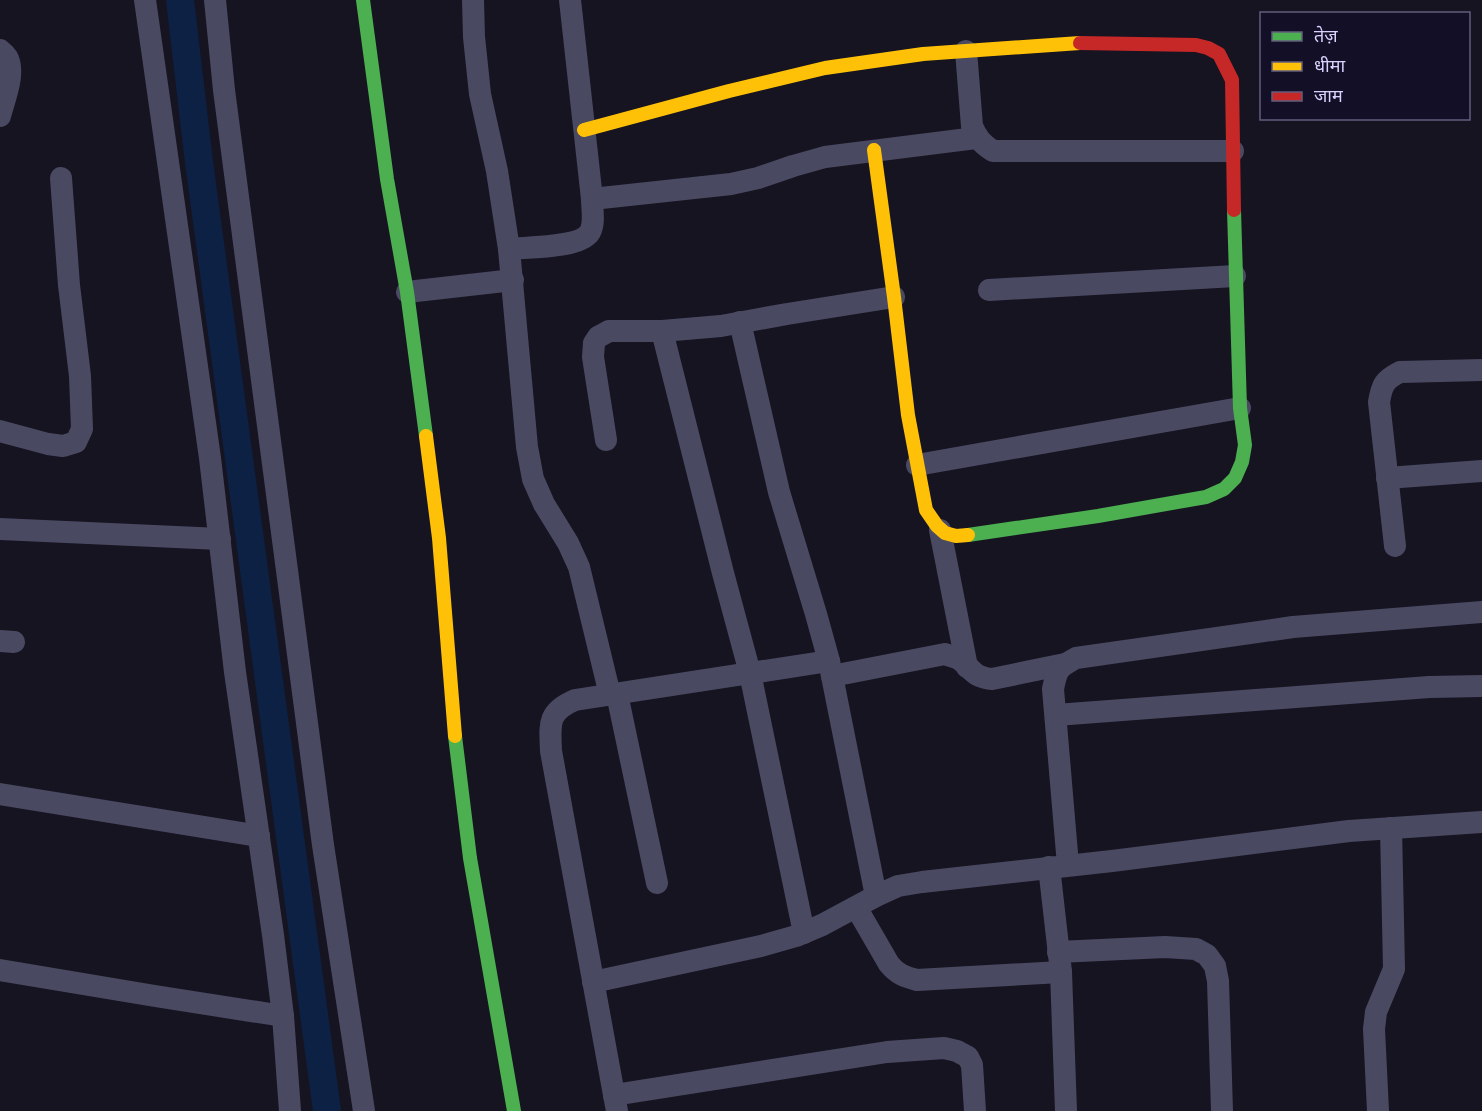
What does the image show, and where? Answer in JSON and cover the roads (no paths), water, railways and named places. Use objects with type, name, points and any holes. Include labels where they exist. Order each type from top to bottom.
[{"type":"street","points":[[146,0],[210,458],[235,672],[284,1016],[290,1111]]},
{"type":"street","points":[[215,0],[227,114],[321,834],[364,1111]]},
{"type":"street","points":[[363,0],[387,179],[407,292],[439,538],[456,755],[470,858],[514,1111]]},
{"type":"street","points":[[473,0],[480,94],[497,171],[510,249],[527,447],[533,479],[544,504],[568,543],[579,567],[613,694],[657,883]]},
{"type":"street","points":[[510,249],[562,245],[582,240],[591,232],[592,200],[570,0]]},
{"type":"street","points":[[584,130],[825,68],[923,54],[1086,43],[1196,45],[1208,48],[1219,54],[1232,80],[1235,276],[1240,408],[1245,445],[1242,462],[1235,478],[1224,489],[1206,497],[1098,516],[952,537],[933,524],[926,510],[908,415],[874,150]]},
{"type":"street","points":[[0,50],[7,57],[10,68],[9,84],[0,116]]},
{"type":"street","points":[[966,51],[972,126],[976,138],[993,151],[1233,151]]},
{"type":"street","points":[[592,200],[731,184],[825,157],[976,138]]},
{"type":"street","points":[[0,431],[63,446],[76,442],[82,429],[80,376],[69,285],[61,178]]},
{"type":"street","points":[[989,290],[1235,276]]},
{"type":"street","points":[[407,292],[513,280]]},
{"type":"street","points":[[606,440],[593,357],[594,343],[598,337],[609,331],[662,331],[721,326],[894,297]]},
{"type":"street","points":[[740,322],[779,492],[830,669],[876,896]]},
{"type":"street","points":[[662,331],[750,674],[804,933]]},
{"type":"street","points":[[1395,546],[1379,402],[1382,388],[1388,378],[1400,372],[1482,370]]},
{"type":"street","points":[[917,465],[1240,408]]},
{"type":"street","points":[[1387,478],[1482,471]]},
{"type":"street","points":[[0,529],[220,538]]},
{"type":"street","points":[[940,530],[967,667]]},
{"type":"street","points":[[975,1111],[972,1065],[968,1057],[944,1048],[887,1052],[616,1103],[551,751],[550,726],[555,714],[562,706],[575,700],[750,674],[830,669],[945,654],[957,658],[982,678],[992,679],[1065,664],[1076,658],[1293,627],[1482,612]]},
{"type":"street","points":[[1065,664],[1056,674],[1053,689],[1056,715],[1060,962],[1066,1111]]},
{"type":"street","points":[[1056,715],[1429,687],[1482,686]]},
{"type":"street","points":[[0,794],[259,836]]},
{"type":"street","points":[[593,982],[761,946],[804,933],[898,886],[1349,831],[1482,822]]},
{"type":"street","points":[[1378,1111],[1374,1029],[1376,1012],[1394,969],[1391,828]]},
{"type":"street","points":[[856,907],[894,970],[903,976],[917,980],[1165,947],[1196,949],[1207,955],[1215,966],[1218,981],[1222,1111]]},
{"type":"street","points":[[0,970],[284,1016]]},
{"type":"waterway","points":[[180,0],[199,162],[327,1111]]}]
